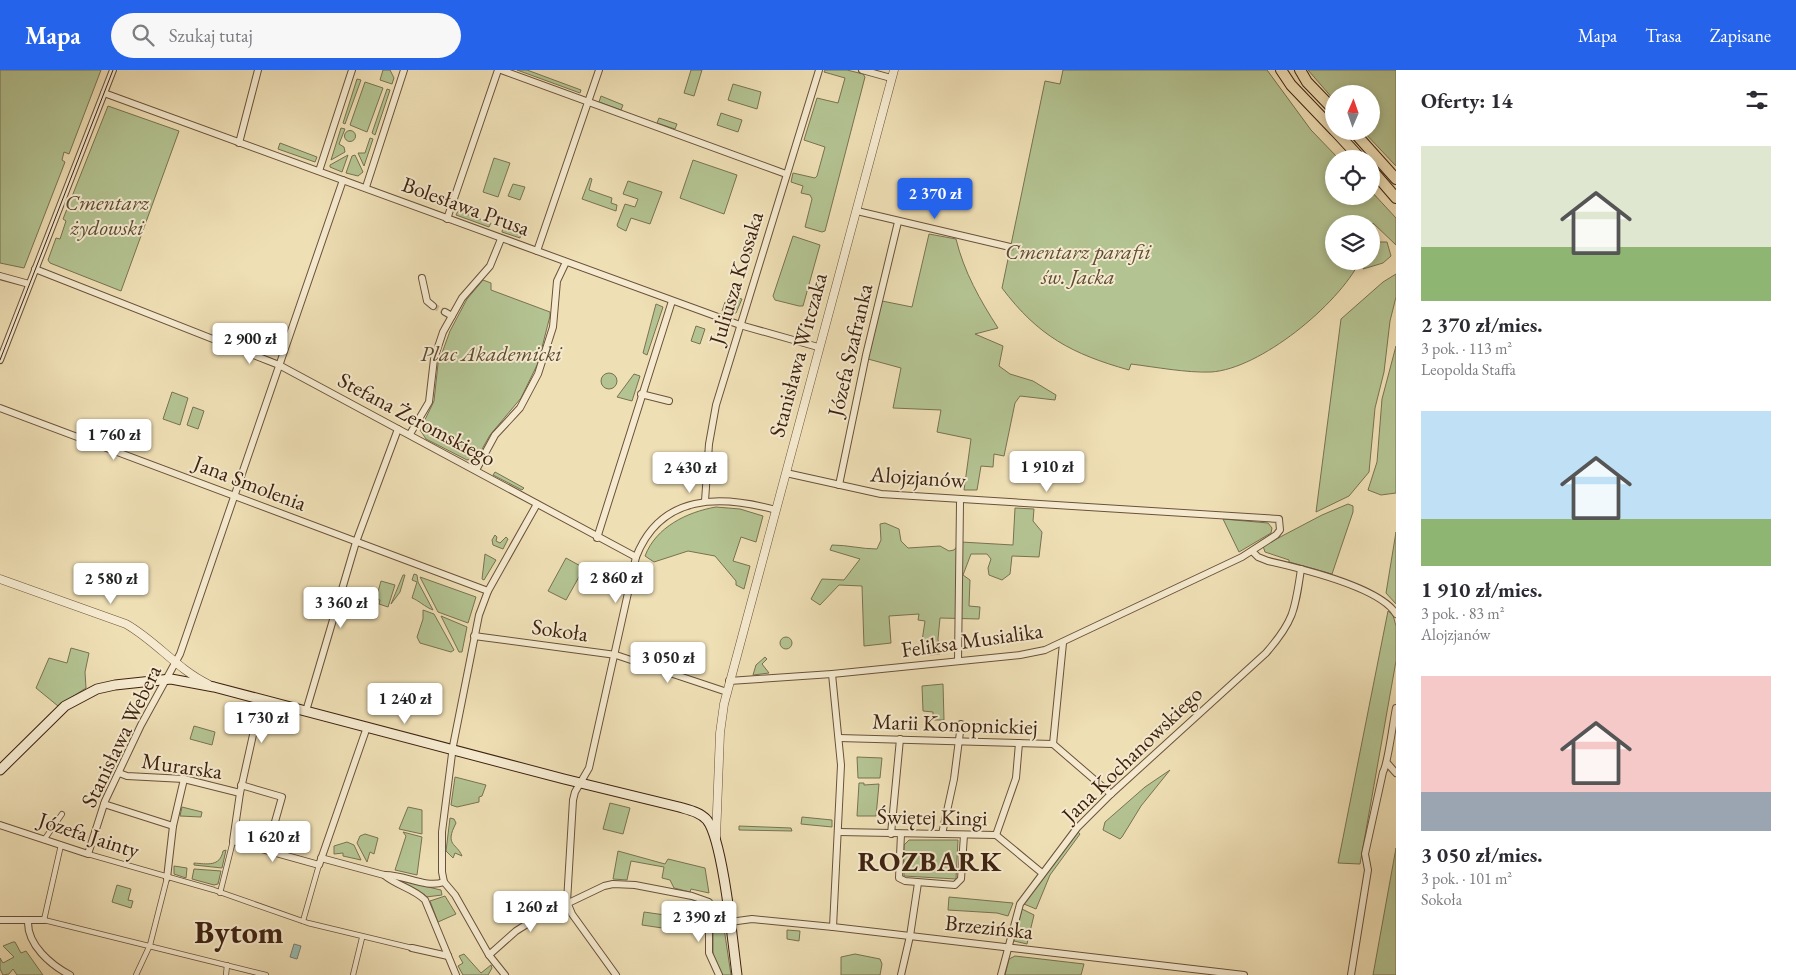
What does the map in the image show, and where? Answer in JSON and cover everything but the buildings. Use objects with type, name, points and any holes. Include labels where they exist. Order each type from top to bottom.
[{"type":"main road","points":[[1282,70],[1291,86],[1325,122]]},
{"type":"main road","points":[[1300,70],[1307,82],[1325,101]]},
{"type":"main road","points":[[1343,140],[1352,150]]},
{"type":"main road","points":[[1361,140],[1396,179]]},
{"type":"main road","points":[[1380,179],[1396,198]]},
{"type":"main road","points":[[0,770],[65,706],[87,693],[105,686],[166,680],[214,687],[693,811],[708,821],[716,841]]},
{"type":"main road","name":"Stanisława Witczaka","points":[[716,841],[737,975]]},
{"type":"street","points":[[0,360],[113,70]]},
{"type":"street","points":[[239,143],[258,70]]},
{"type":"street","points":[[319,171],[352,70]]},
{"type":"street","points":[[366,187],[404,70]]},
{"type":"street","points":[[447,219],[499,70],[786,174]]},
{"type":"street","points":[[536,251],[600,70]]},
{"type":"street","name":"Juliusza Kossaka","points":[[705,501],[711,425],[819,70]]},
{"type":"street","points":[[862,70],[892,74]]},
{"type":"street","name":"Stanisława Witczaka","points":[[716,841],[720,733],[729,681],[786,473],[818,347],[857,212],[892,74]]},
{"type":"street","name":"Bolesława Prusa","points":[[104,93],[366,187],[447,219],[672,301],[740,325],[818,347]]},
{"type":"street","name":"Stanisława Webera","points":[[88,854],[104,804],[141,725],[176,663],[343,180]]},
{"type":"street","points":[[857,212],[1010,247]]},
{"type":"street","name":"Józefa Szafranka","points":[[839,486],[866,355],[898,222]]},
{"type":"street","points":[[410,434],[429,402],[434,359],[452,316],[474,283],[490,266],[501,238]]},
{"type":"street","points":[[476,470],[495,435],[520,408],[538,374],[553,327],[557,281],[566,262]]},
{"type":"street","name":"Stefana Żeromskiego","points":[[35,270],[279,365],[410,434],[636,558]]},
{"type":"street","points":[[0,276],[30,284]]},
{"type":"street","points":[[422,278],[427,301],[433,306]]},
{"type":"street","points":[[597,538],[672,301]]},
{"type":"street","points":[[445,312],[452,316]]},
{"type":"street","points":[[641,394],[668,402]]},
{"type":"street","name":"Jana Smolenia","points":[[0,408],[488,591]]},
{"type":"street","points":[[306,711],[356,542],[398,429]]},
{"type":"street","name":"Alojzjanów","points":[[786,473],[881,494],[1279,519],[1280,530]]},
{"type":"street","points":[[616,975],[572,914],[567,902],[573,800],[588,770],[616,655],[636,558],[643,543],[657,525],[673,514],[705,501],[741,501],[776,510]]},
{"type":"street","points":[[958,661],[960,503]]},
{"type":"street","points":[[505,975],[489,955],[455,895],[444,882],[442,872],[442,832],[452,750],[474,636],[488,591],[537,504]]},
{"type":"street","name":"Feliksa Musialika","points":[[729,681],[832,674],[1020,655],[1063,643],[1252,551],[1276,536],[1280,530]]},
{"type":"street","points":[[1252,551],[1258,557],[1268,561],[1335,579],[1380,598],[1396,614]]},
{"type":"street","name":"Jana Kochanowskiego","points":[[1001,975],[1020,904],[1042,874],[1077,828],[1111,794],[1266,653],[1285,631],[1296,607],[1301,569]]},
{"type":"street","points":[[0,579],[126,624],[141,632],[195,677],[214,687]]},
{"type":"street","name":"Sokoła","points":[[474,636],[616,655],[727,692]]},
{"type":"street","points":[[1053,744],[1063,643]]},
{"type":"street","points":[[832,674],[841,773],[833,927]]},
{"type":"street","points":[[220,893],[233,841],[233,830],[240,793],[261,699]]},
{"type":"street","points":[[1351,975],[1368,870],[1365,854],[1383,772],[1388,764],[1388,748],[1396,708]]},
{"type":"street","points":[[942,834],[960,741],[961,724]]},
{"type":"street","points":[[303,921],[319,865],[366,727]]},
{"type":"street","name":"Marii Konopnickiej","points":[[839,738],[1053,744],[1111,794]]},
{"type":"street","points":[[891,834],[900,740]]},
{"type":"street","points":[[996,835],[1016,778],[1019,743]]},
{"type":"street","points":[[1388,764],[1396,773]]},
{"type":"street","name":"Murarska","points":[[119,773],[128,776],[184,779],[240,793]]},
{"type":"street","points":[[136,975],[150,946],[167,878],[173,826],[184,779]]},
{"type":"street","name":"Murarska","points":[[242,785],[280,796],[282,799],[267,850]]},
{"type":"street","points":[[104,804],[173,826]]},
{"type":"street","points":[[44,840],[62,814]]},
{"type":"street","name":"Józefa Jainty","points":[[0,825],[88,854],[220,893],[303,921],[362,938],[365,936],[412,948]]},
{"type":"street","name":"Świętej Kingi","points":[[839,832],[996,835],[1042,874]]},
{"type":"street","points":[[901,834],[898,876],[905,882],[958,884],[961,879],[964,834]]},
{"type":"street","points":[[233,841],[319,865]]},
{"type":"street","points":[[44,920],[61,845]]},
{"type":"street","points":[[322,858],[384,875],[394,875],[434,885],[444,882]]},
{"type":"street","points":[[384,875],[425,900],[456,975]]},
{"type":"street","points":[[901,975],[910,936],[918,883]]},
{"type":"street","points":[[489,955],[516,930],[567,902],[593,890],[613,884],[635,885],[692,896],[709,902],[709,954],[720,975]]},
{"type":"street","name":"Brzezińska","points":[[730,922],[752,919],[833,927],[1244,975]]},
{"type":"street","points":[[0,920],[44,920],[266,975]]},
{"type":"street","points":[[28,921],[33,940],[49,963],[70,975]]},
{"type":"street","points":[[353,975],[362,938]]},
{"type":"street","points":[[412,948],[448,956]]},
{"type":"street","points":[[226,975],[227,965]]},
{"type":"green space","points":[[0,70],[101,70],[69,154],[64,152],[62,160],[65,162],[24,268],[0,263]]},
{"type":"green space","points":[[383,70],[390,70],[394,78],[392,84],[380,80]]},
{"type":"green space","points":[[517,70],[527,70],[581,90],[580,93]]},
{"type":"green space","points":[[691,70],[702,70],[694,96],[684,93]]},
{"type":"green space","points":[[825,70],[847,70],[863,74],[865,77],[825,231],[822,232],[805,227],[812,199],[810,195],[801,193],[803,186],[791,182],[793,173],[815,178],[817,176],[825,147],[804,140],[817,98],[838,103],[845,78],[824,72]]},
{"type":"green space","name":"Cmentarz parafii św. Jacka","points":[[1063,70],[1267,70],[1311,130],[1330,150],[1325,150],[1325,205],[1380,205],[1380,201],[1396,218],[1396,245],[1380,230],[1380,215],[1325,215],[1325,270],[1354,270],[1334,296],[1296,332],[1252,360],[1231,368],[1202,372],[1131,364],[1129,370],[1073,350],[1043,331],[1029,319],[1002,288],[1045,81],[1060,84]]},
{"type":"green space","points":[[1308,70],[1396,70],[1396,166],[1371,140],[1380,140],[1380,85],[1325,85],[1325,90]]},
{"type":"green space","points":[[357,79],[361,80],[345,124],[343,123]]},
{"type":"green space","points":[[365,82],[383,88],[367,132],[350,125]]},
{"type":"green space","points":[[733,84],[761,92],[757,109],[728,100]]},
{"type":"green space","points":[[387,89],[390,90],[375,135],[372,133]]},
{"type":"green space","points":[[601,96],[623,105],[621,110],[599,102]]},
{"type":"green space","name":"Cmentarz żydowski","points":[[108,106],[179,131],[121,291],[50,263],[48,260],[56,238],[60,239],[66,221],[63,219]]},
{"type":"green space","points":[[721,113],[742,120],[738,132],[717,125]]},
{"type":"green space","points":[[659,118],[677,124],[675,129],[657,123]]},
{"type":"green space","points":[[341,128],[345,129],[339,144],[344,147],[345,152],[331,160]]},
{"type":"green space","points":[[350,130],[356,136],[350,142],[344,136]]},
{"type":"green space","points":[[370,138],[373,139],[364,166],[358,153],[365,153]]},
{"type":"green space","points":[[280,143],[317,157],[315,162],[278,149]]},
{"type":"green space","points":[[348,155],[342,172],[330,167],[330,165]]},
{"type":"green space","points":[[355,155],[363,172],[358,176],[346,173],[352,156]]},
{"type":"green space","points":[[494,158],[510,163],[498,197],[483,192]]},
{"type":"green space","points":[[693,160],[737,175],[724,214],[680,198]]},
{"type":"green space","points":[[590,178],[592,179],[589,190],[612,198],[611,203],[617,205],[616,211],[582,199]]},
{"type":"green space","points":[[628,181],[662,192],[650,224],[631,218],[626,231],[617,225],[625,204],[635,207],[638,199],[623,194]]},
{"type":"green space","points":[[513,184],[525,187],[520,200],[508,196]]},
{"type":"green space","points":[[458,211],[491,223],[489,227],[456,215]]},
{"type":"green space","points":[[503,227],[521,233],[520,238],[502,232]]},
{"type":"green space","points":[[929,234],[956,239],[963,263],[973,285],[998,328],[975,334],[1003,346],[999,366],[1010,374],[1033,381],[1056,395],[1055,400],[1020,396],[1015,403],[1004,456],[994,454],[993,467],[981,466],[977,490],[964,490],[971,439],[937,432],[941,410],[893,408],[901,368],[868,359],[882,301],[912,307]]},
{"type":"green space","points":[[793,236],[820,245],[803,306],[775,300],[773,296]]},
{"type":"green space","points":[[1380,242],[1387,242],[1391,256],[1380,264]]},
{"type":"green space","points":[[1396,274],[1396,297],[1390,321],[1384,372],[1375,408],[1369,472],[1349,496],[1316,512],[1341,319],[1383,282]]},
{"type":"green space","name":"Plac Akademicki","points":[[483,280],[491,283],[491,290],[550,312],[550,316],[538,363],[521,398],[490,435],[477,458],[467,460],[426,439],[420,430],[434,401],[438,364],[450,331],[467,299]]},
{"type":"green space","points":[[737,298],[742,299],[736,313],[733,315],[722,311],[725,302],[734,305]]},
{"type":"green space","points":[[656,304],[663,307],[647,355],[643,353]]},
{"type":"green space","points":[[696,326],[705,329],[700,344],[691,341]]},
{"type":"green space","points":[[1396,346],[1396,493],[1381,495],[1368,490],[1377,462],[1382,399]]},
{"type":"green space","points":[[606,373],[612,373],[617,378],[615,387],[606,389],[601,384],[601,378]]},
{"type":"green space","points":[[634,374],[640,376],[632,401],[617,397]]},
{"type":"green space","points":[[172,392],[188,398],[180,425],[163,419]]},
{"type":"green space","points":[[193,407],[204,411],[198,429],[187,425]]},
{"type":"green space","points":[[495,472],[524,488],[522,490],[493,475]]},
{"type":"green space","points":[[1348,504],[1353,506],[1353,512],[1332,574],[1289,562],[1289,560],[1265,552],[1263,546],[1322,515]]},
{"type":"green space","points":[[716,507],[740,509],[763,516],[756,542],[741,537],[733,561],[750,566],[744,589],[736,585],[736,581],[715,556],[688,551],[654,562],[645,556],[650,546],[665,529],[684,517]]},
{"type":"green space","points":[[1015,508],[1034,509],[1033,521],[1042,532],[1039,557],[1012,556],[1010,574],[1002,580],[989,575],[988,568],[991,559],[987,554],[971,554],[963,575],[970,580],[969,606],[980,607],[979,619],[940,618],[938,639],[940,654],[930,655],[928,640],[922,641],[925,621],[918,620],[919,614],[889,616],[891,643],[864,646],[862,586],[839,585],[820,605],[811,599],[822,579],[844,580],[860,559],[830,550],[832,545],[877,549],[881,540],[880,524],[885,523],[899,529],[901,541],[908,548],[940,546],[949,551],[954,550],[961,542],[1013,545]]},
{"type":"green space","points":[[1223,519],[1268,523],[1272,528],[1271,533],[1239,552]]},
{"type":"green space","points":[[1396,532],[1396,604],[1386,593]]},
{"type":"green space","points":[[495,535],[497,537],[496,541],[500,543],[506,537],[508,539],[503,549],[493,545],[492,540]]},
{"type":"green space","points":[[485,554],[496,560],[484,580],[482,579]]},
{"type":"green space","points":[[566,558],[584,568],[566,600],[548,591]]},
{"type":"green space","points":[[414,574],[417,575],[418,582],[433,610],[412,598],[417,582],[412,580]]},
{"type":"green space","points":[[403,575],[405,575],[400,592],[391,604]]},
{"type":"green space","points":[[420,577],[476,597],[468,623],[438,612]]},
{"type":"green space","points":[[381,581],[395,585],[388,607],[379,604],[380,600],[376,599]]},
{"type":"green space","points":[[423,610],[434,614],[454,650],[451,652],[420,643],[417,637],[423,619]]},
{"type":"green space","points":[[1388,611],[1393,615],[1396,626],[1396,661],[1360,864],[1338,863]]},
{"type":"green space","points":[[441,616],[467,627],[462,652],[459,652]]},
{"type":"green space","points":[[786,637],[792,643],[786,649],[780,643]]},
{"type":"green space","points":[[71,648],[89,653],[85,672],[86,688],[58,706],[36,688],[49,658],[67,663]]},
{"type":"green space","points":[[765,657],[767,659],[762,664],[769,673],[753,675],[756,665]]},
{"type":"green space","points":[[943,684],[944,720],[933,720],[933,712],[923,711],[922,686]]},
{"type":"green space","points":[[194,726],[215,732],[212,745],[190,739]]},
{"type":"green space","points":[[857,757],[882,758],[880,778],[858,778]]},
{"type":"green space","points":[[1170,770],[1141,806],[1120,839],[1103,830],[1105,822],[1145,787]]},
{"type":"green space","points":[[455,777],[486,785],[482,796],[479,797],[479,802],[457,807],[451,805]]},
{"type":"green space","points":[[859,783],[864,783],[864,785],[879,784],[876,816],[857,816]]},
{"type":"green space","points":[[610,803],[630,808],[623,834],[603,829]]},
{"type":"green space","points":[[182,807],[202,812],[201,817],[180,816]]},
{"type":"green space","points":[[408,807],[422,810],[422,834],[399,829]]},
{"type":"green space","points":[[802,817],[832,820],[832,827],[801,824]]},
{"type":"green space","points":[[450,818],[454,819],[456,823],[451,840],[462,856],[455,853],[453,858],[446,851]]},
{"type":"green space","points":[[739,826],[791,828],[792,831],[739,830]]},
{"type":"green space","points":[[403,832],[422,837],[417,875],[395,870],[406,836]]},
{"type":"green space","points":[[1078,832],[1080,834],[1050,875],[1036,909],[1024,904]]},
{"type":"green space","points":[[365,834],[378,838],[374,854],[370,852],[367,862],[357,843],[360,836]]},
{"type":"green space","points":[[909,840],[958,840],[956,879],[904,876],[904,845]]},
{"type":"green space","points":[[347,842],[354,845],[361,860],[343,856],[343,853],[334,854],[334,846]]},
{"type":"green space","points":[[1396,848],[1396,975],[1373,975]]},
{"type":"green space","points":[[226,850],[222,868],[194,865],[194,863],[208,864],[216,862],[223,851]]},
{"type":"green space","points":[[618,851],[665,864],[668,859],[705,868],[709,893],[691,889],[690,892],[674,888],[670,880],[662,878],[664,867],[631,861],[627,880],[613,879]]},
{"type":"green space","points":[[174,866],[187,868],[186,878],[174,874]]},
{"type":"green space","points":[[194,869],[221,871],[218,884],[214,885],[192,879]]},
{"type":"green space","points":[[398,880],[441,890],[442,895],[426,897]]},
{"type":"green space","points":[[117,885],[131,889],[128,900],[133,901],[131,908],[112,902]]},
{"type":"green space","points":[[445,896],[456,914],[438,922],[430,901]]},
{"type":"green space","points":[[949,897],[1013,903],[1008,916],[997,913],[948,910]]},
{"type":"green space","points":[[721,908],[731,975],[722,975],[713,954],[713,909]]},
{"type":"green space","points":[[1022,909],[1034,915],[1027,944],[1014,941]]},
{"type":"green space","points":[[644,912],[672,916],[669,929],[642,925]]},
{"type":"green space","points":[[787,930],[800,931],[799,941],[787,939]]},
{"type":"green space","points":[[15,942],[21,953],[26,951],[43,975],[17,975],[13,969],[9,974],[3,975],[0,969],[0,958],[3,963],[14,957],[3,946]]},
{"type":"green space","points":[[464,954],[481,973],[491,965],[492,968],[488,975],[463,975],[458,966],[463,963],[459,956]]},
{"type":"green space","points":[[855,954],[880,959],[882,964],[880,975],[841,975],[841,957]]},
{"type":"green space","points":[[1015,956],[1084,964],[1081,975],[1005,975],[1009,959]]},
{"type":"water","points":[[294,944],[301,946],[297,959],[290,957]]},
{"type":"tunnel","points":[[433,306],[445,312]]},
{"type":"tram line","points":[[0,360],[113,70]]},
{"type":"district","name":"ROZBARK","points":[[930,861]]},
{"type":"district","name":"Bytom","points":[[239,932]]}]
